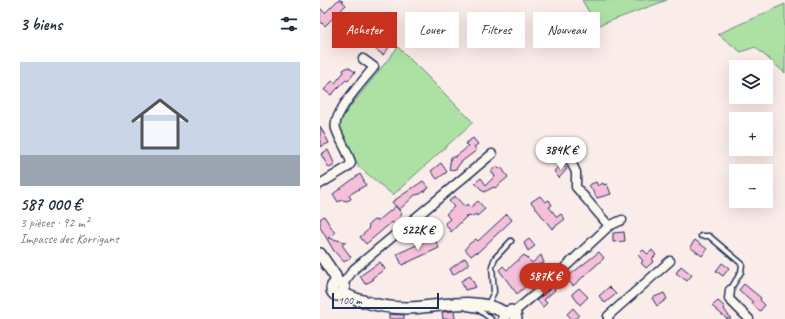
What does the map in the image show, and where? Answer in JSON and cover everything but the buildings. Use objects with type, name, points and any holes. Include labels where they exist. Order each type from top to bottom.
[{"type":"street","points":[[320,184],[348,167],[351,163],[335,128],[335,121],[341,109],[374,67],[363,59]]},
{"type":"street","points":[[338,287],[354,269],[492,154]]},
{"type":"street","points":[[570,160],[576,172],[576,187],[609,226]]},
{"type":"street","points":[[320,289],[338,287],[373,305],[407,308],[466,304],[488,305],[510,316],[545,286],[609,226],[622,220]]},
{"type":"street","points":[[320,254],[335,276],[338,287]]},
{"type":"street","points":[[608,319],[608,316],[670,261]]},
{"type":"street","points":[[730,290],[729,298],[749,319]]},
{"type":"lane","points":[[701,236],[708,236],[742,264],[741,272],[730,290]]},
{"type":"lane","points":[[488,305],[494,292],[492,266],[495,258],[511,241]]},
{"type":"lane","points":[[466,304],[467,309],[479,310],[490,319]]},
{"type":"green space","points":[[582,0],[667,0],[600,25],[600,12],[589,12]]},
{"type":"green space","points":[[785,4],[785,73],[773,63],[773,60],[770,60],[755,47],[741,52],[718,34]]},
{"type":"green space","points":[[398,47],[473,122],[393,195],[359,167],[338,122]]}]
